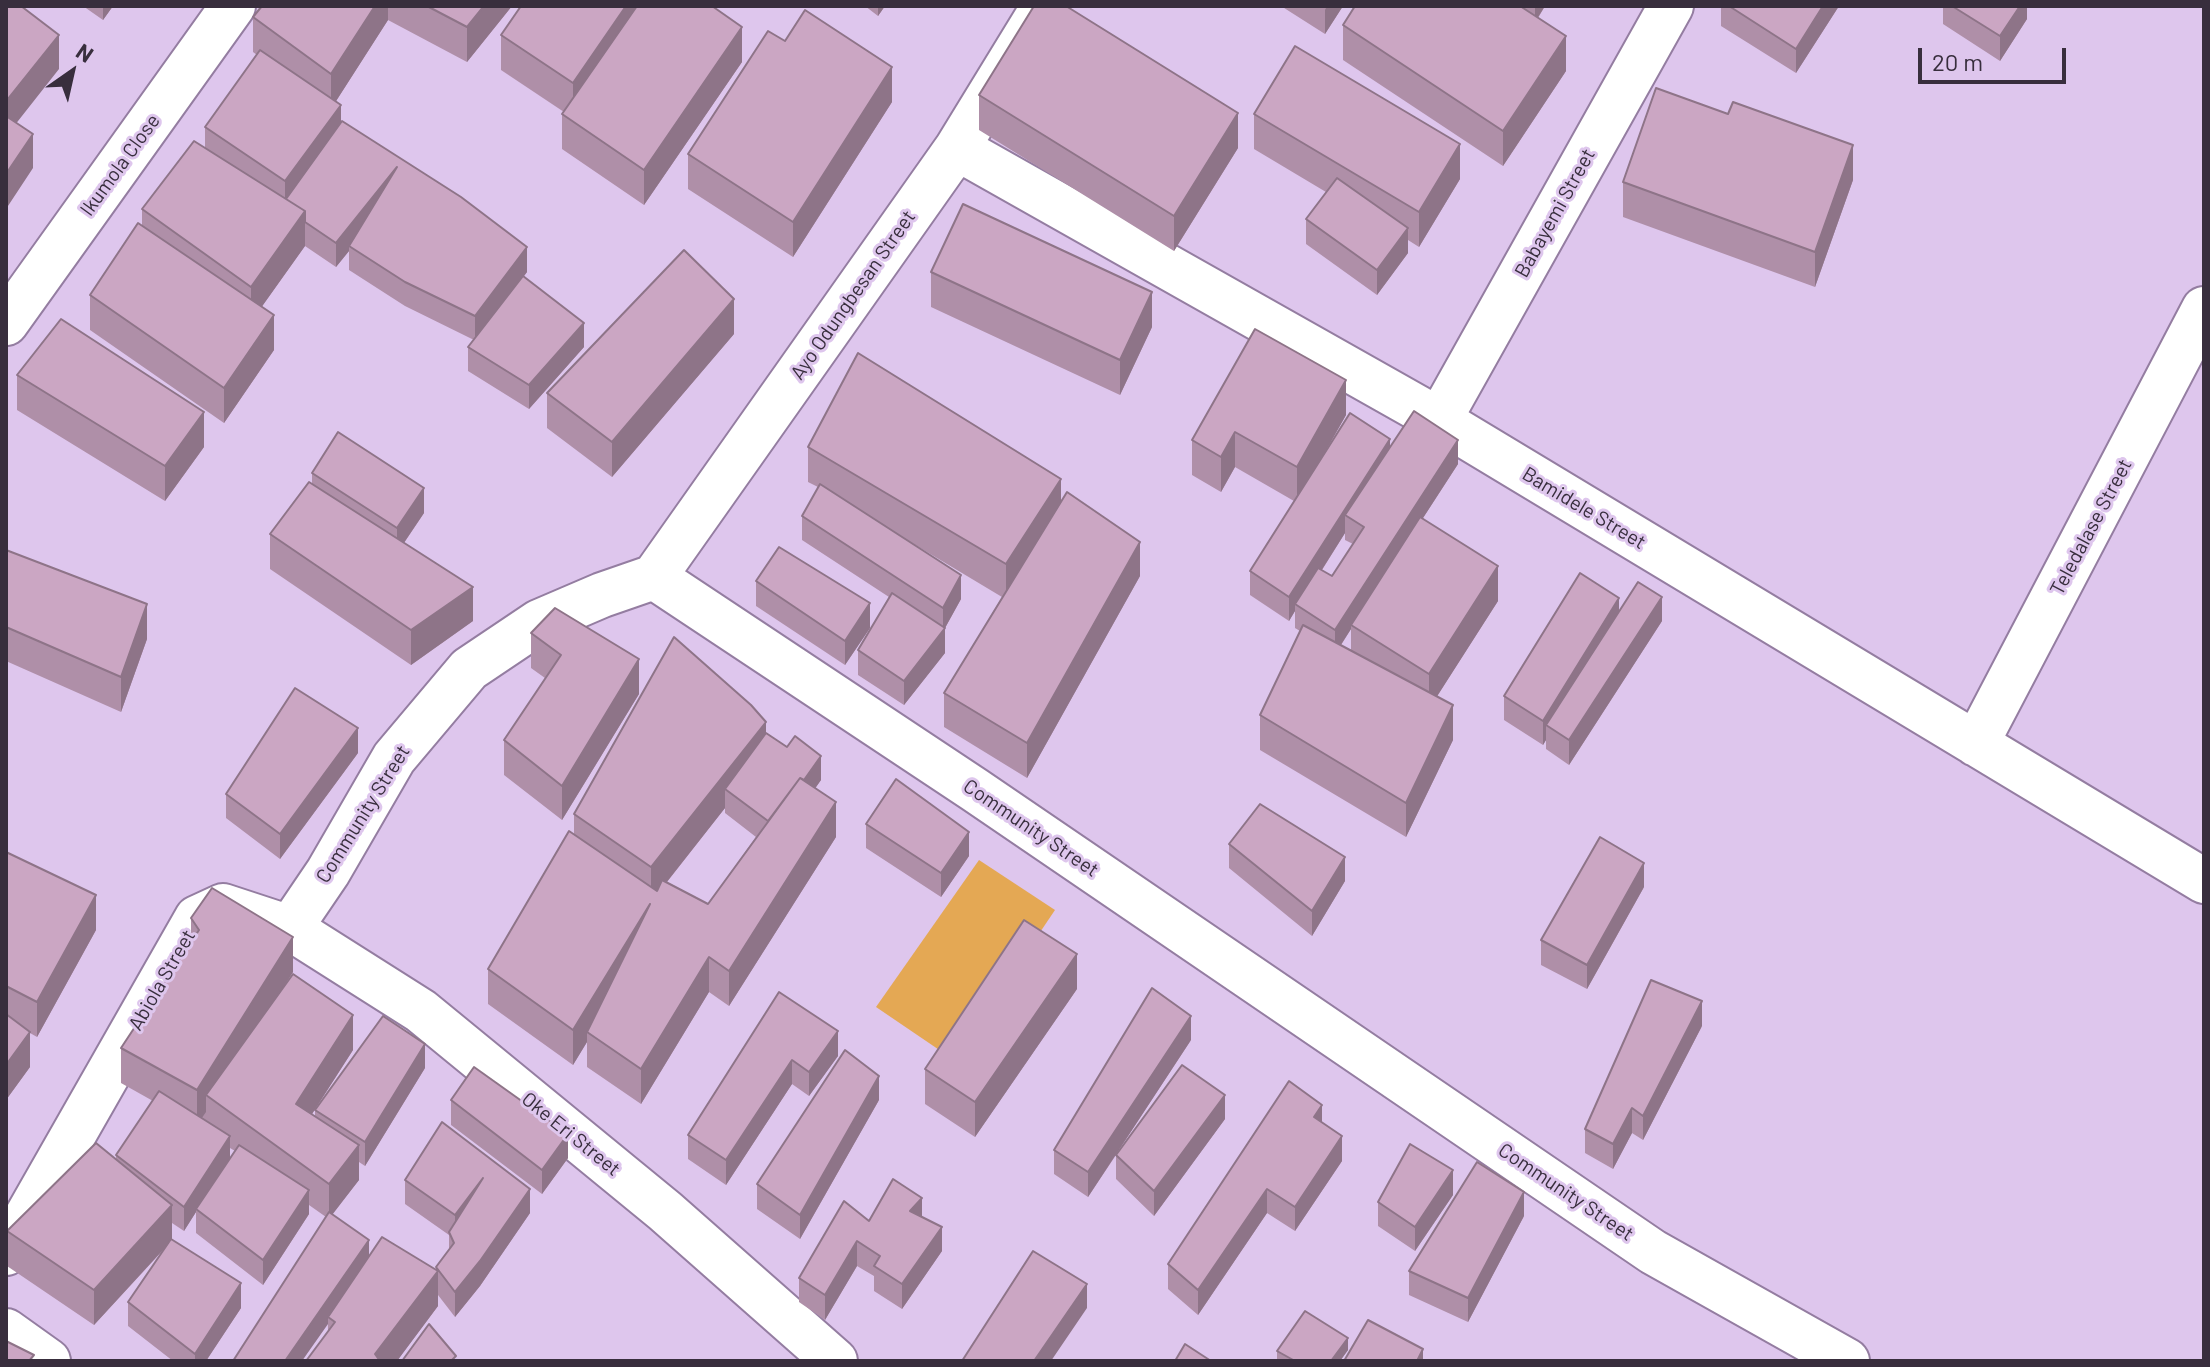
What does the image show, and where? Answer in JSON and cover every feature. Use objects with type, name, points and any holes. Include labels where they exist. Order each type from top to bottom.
[{"type":"street","name":"Ikumola Close","points":[[6,323],[233,6]]},
{"type":"street","name":"Ayo Odungbesan Street","points":[[654,577],[957,148],[1044,6]]},
{"type":"street","name":"Babayemi Street","points":[[1439,420],[1671,6]]},
{"type":"street","name":"Bamidele Street","points":[[957,148],[1439,420],[2204,881]]},
{"type":"street","name":"Teledalase Street","points":[[1976,744],[2204,309]]},
{"type":"street","name":"Community Street","points":[[290,928],[328,872],[394,758],[469,669],[539,622],[654,577],[975,790],[1653,1252],[1847,1361]]},
{"type":"street","name":"Abiola Street","points":[[6,1253],[197,918],[223,906],[290,928]]},
{"type":"street","name":"Oke Eri Street","points":[[290,928],[421,1011],[665,1211],[835,1361]]},
{"type":"street","points":[[6,1331],[48,1361]]},
{"type":"shaded area","points":[[979,860],[1055,910],[954,1060],[876,1007]]},
{"type":"building","points":[[6,6],[21,6],[59,35],[7,100]]},
{"type":"building","points":[[262,6],[375,6],[331,74],[253,17]]},
{"type":"building","points":[[427,6],[484,6],[467,27]]},
{"type":"building","points":[[521,6],[626,6],[573,83],[501,35]]},
{"type":"building","points":[[637,6],[712,6],[742,27],[644,170],[562,114]]},
{"type":"building","points":[[1034,6],[1066,6],[1238,113],[1174,216],[979,95]]},
{"type":"building","points":[[1355,6],[1520,6],[1566,36],[1503,131],[1343,25]]},
{"type":"building","points":[[1729,6],[1823,6],[1796,49]]},
{"type":"building","points":[[1952,6],[2020,6],[2000,36]]},
{"type":"building","points":[[805,10],[892,67],[793,222],[688,154],[768,31],[785,41]]},
{"type":"building","points":[[1295,46],[1460,144],[1419,212],[1254,114]]},
{"type":"building","points":[[260,50],[341,105],[285,181],[205,127]]},
{"type":"building","points":[[1656,88],[1728,114],[1733,102],[1853,145],[1815,252],[1623,182]]},
{"type":"building","points":[[6,116],[33,134],[6,174]]},
{"type":"building","points":[[342,121],[461,197],[527,247],[475,316],[405,282],[349,246],[397,167],[336,243],[305,222],[305,211],[286,199]]},
{"type":"building","points":[[194,141],[305,211],[251,287],[142,209]]},
{"type":"building","points":[[1337,178],[1408,228],[1377,270],[1306,219]]},
{"type":"building","points":[[963,204],[1152,292],[1120,360],[931,272]]},
{"type":"building","points":[[138,223],[274,315],[224,388],[90,295]]},
{"type":"building","points":[[684,250],[734,299],[612,442],[547,393]]},
{"type":"building","points":[[523,276],[584,323],[529,385],[468,347]]},
{"type":"building","points":[[61,319],[204,412],[165,466],[17,375]]},
{"type":"building","points":[[1255,329],[1346,380],[1297,467],[1235,432],[1221,457],[1192,440]]},
{"type":"building","points":[[858,353],[1061,479],[1006,564],[808,447]]},
{"type":"building","points":[[1414,411],[1458,440],[1335,630],[1295,604],[1318,568],[1332,576],[1364,527],[1345,515]]},
{"type":"building","points":[[1350,413],[1390,439],[1289,597],[1250,571]]},
{"type":"building","points":[[338,432],[424,488],[397,528],[312,473]]},
{"type":"building","points":[[309,482],[473,587],[411,630],[270,534]]},
{"type":"building","points":[[820,484],[961,575],[943,608],[802,516]]},
{"type":"building","points":[[1067,492],[1140,542],[1027,743],[944,693]]},
{"type":"building","points":[[1420,517],[1498,566],[1429,674],[1351,625]]},
{"type":"building","points":[[779,547],[870,603],[845,641],[756,581]]},
{"type":"building","points":[[6,550],[147,604],[121,677],[6,627]]},
{"type":"building","points":[[1580,573],[1619,598],[1543,721],[1504,696]]},
{"type":"building","points":[[1638,582],[1662,597],[1569,740],[1546,725]]},
{"type":"building","points":[[892,593],[945,628],[904,681],[858,650]]},
{"type":"building","points":[[555,608],[639,659],[562,786],[504,740],[561,655],[531,633]]},
{"type":"building","points":[[1303,625],[1453,705],[1406,803],[1260,715]]},
{"type":"building","points":[[674,637],[766,722],[651,867],[574,814]]},
{"type":"building","points":[[295,688],[358,728],[280,834],[226,794]]},
{"type":"building","points":[[766,733],[787,747],[795,736],[821,756],[768,821],[725,789]]},
{"type":"building","points":[[800,778],[836,802],[729,971],[709,957],[641,1069],[587,1032],[650,904],[573,1030],[488,969],[569,831],[657,891],[662,880],[708,904]]},
{"type":"building","points":[[896,779],[969,832],[941,873],[866,824]]},
{"type":"building","points":[[1260,804],[1345,857],[1312,911],[1229,844]]},
{"type":"building","points":[[1600,837],[1644,863],[1587,965],[1541,940]]},
{"type":"building","points":[[6,852],[96,895],[37,1002],[6,986]]},
{"type":"building","points":[[212,888],[293,937],[197,1090],[121,1048],[199,930],[191,918]]},
{"type":"building","points":[[1024,920],[1077,954],[975,1102],[925,1069]]},
{"type":"building","points":[[293,974],[353,1015],[296,1104],[359,1145],[329,1184],[206,1095]]},
{"type":"building","points":[[1651,980],[1702,1001],[1643,1116],[1632,1108],[1613,1144],[1585,1129]]},
{"type":"building","points":[[1152,988],[1191,1016],[1088,1172],[1054,1150]]},
{"type":"building","points":[[779,992],[838,1031],[809,1072],[792,1060],[726,1160],[688,1135]]},
{"type":"building","points":[[6,1014],[30,1032],[6,1065]]},
{"type":"building","points":[[383,1016],[425,1044],[365,1142],[315,1110]]},
{"type":"building","points":[[845,1050],[879,1076],[800,1215],[757,1184]]},
{"type":"building","points":[[1182,1065],[1225,1095],[1154,1191],[1116,1155]]},
{"type":"building","points":[[474,1067],[568,1134],[542,1170],[451,1100]]},
{"type":"building","points":[[1289,1081],[1322,1105],[1314,1117],[1342,1136],[1295,1207],[1267,1189],[1198,1290],[1168,1264]]},
{"type":"building","points":[[159,1091],[230,1136],[184,1207],[116,1155]]},
{"type":"building","points":[[442,1122],[530,1189],[455,1292],[436,1267],[454,1243],[449,1232],[483,1178],[455,1215],[405,1180]]},
{"type":"building","points":[[96,1143],[172,1205],[94,1290],[7,1231]]},
{"type":"building","points":[[1410,1144],[1453,1170],[1415,1227],[1378,1202]]},
{"type":"building","points":[[239,1145],[309,1190],[263,1260],[196,1209]]},
{"type":"building","points":[[1477,1162],[1524,1192],[1468,1298],[1409,1271]]},
{"type":"building","points":[[893,1179],[922,1198],[910,1211],[942,1227],[902,1284],[874,1266],[880,1256],[857,1241],[825,1295],[799,1278],[844,1201],[869,1221]]},
{"type":"building","points":[[329,1212],[369,1240],[285,1361],[233,1361]]},
{"type":"building","points":[[382,1237],[438,1271],[375,1354],[380,1361],[306,1361],[335,1322],[328,1317]]},
{"type":"building","points":[[171,1239],[241,1283],[195,1354],[128,1302]]},
{"type":"building","points":[[1033,1251],[1087,1284],[1034,1361],[962,1361]]},
{"type":"building","points":[[1305,1311],[1348,1338],[1331,1361],[1295,1361],[1277,1351]]},
{"type":"building","points":[[1368,1320],[1423,1349],[1417,1361],[1344,1361]]},
{"type":"building","points":[[429,1324],[456,1356],[451,1361],[402,1361]]},
{"type":"building","points":[[6,1341],[34,1355],[29,1361],[6,1361]]},
{"type":"building","points":[[1185,1344],[1211,1361],[1175,1361]]}]
